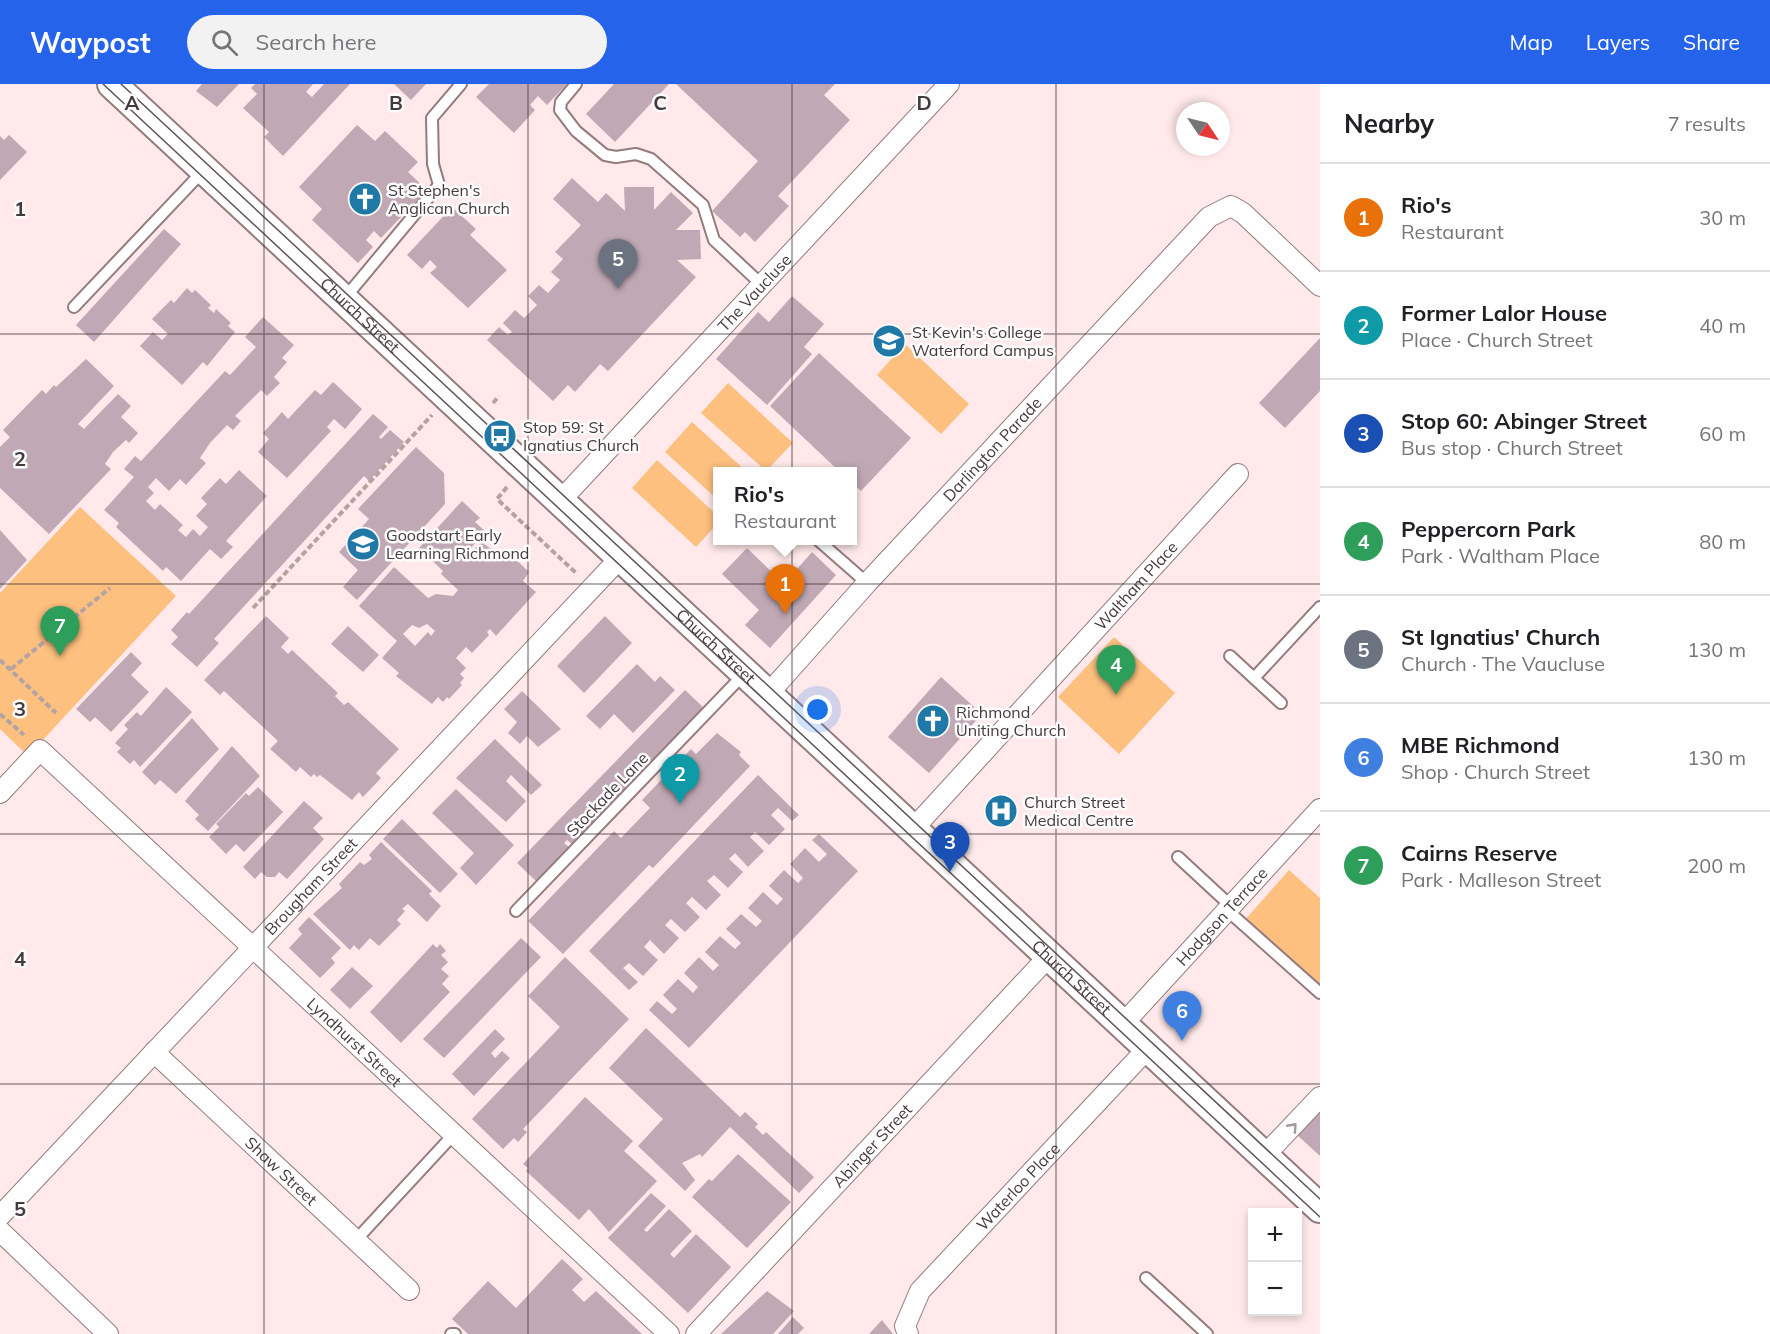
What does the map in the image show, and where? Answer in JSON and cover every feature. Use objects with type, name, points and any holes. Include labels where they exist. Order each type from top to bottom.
[{"type":"main road","name":"Church Street","points":[[112,84],[1320,1208]]},
{"type":"street","name":"The Vaucluse","points":[[560,501],[949,84]]},
{"type":"street","name":"Darlington Parade","points":[[768,694],[867,583],[1209,217],[1231,206],[1243,213],[1320,286]]},
{"type":"street","name":"Waltham Place","points":[[913,829],[1238,474]]},
{"type":"street","name":"Brougham Street","points":[[0,1216],[621,557]]},
{"type":"street","name":"Lyndhurst Street","points":[[40,750],[669,1334]]},
{"type":"street","points":[[0,794],[40,750]]},
{"type":"street","name":"Hodgson Terrace","points":[[1123,1024],[1320,809]]},
{"type":"street","name":"Abinger Street","points":[[696,1334],[1049,956]]},
{"type":"street","name":"Waterloo Place","points":[[908,1334],[905,1326],[920,1291],[1149,1048]]},
{"type":"street","name":"Shaw Street","points":[[154,1052],[408,1290]]},
{"type":"street","points":[[1264,1156],[1320,1097]]},
{"type":"street","points":[[0,1231],[108,1334]]},
{"type":"lane","points":[[344,299],[440,185],[433,164],[432,118],[461,84]]},
{"type":"lane","points":[[576,84],[561,102],[560,110],[565,119],[605,155],[616,157],[636,154],[651,159],[703,204],[714,240],[761,284]]},
{"type":"lane","points":[[74,307],[204,170]]},
{"type":"lane","points":[[824,545],[867,583]]},
{"type":"lane","points":[[1254,678],[1320,607]]},
{"type":"lane","points":[[1230,656],[1281,703]]},
{"type":"lane","name":"Stockade Lane","points":[[516,911],[745,673]]},
{"type":"lane","points":[[1178,857],[1320,993]]},
{"type":"lane","points":[[356,1241],[454,1134]]},
{"type":"lane","points":[[1146,1278],[1207,1334]]},
{"type":"path","points":[[253,608],[449,397]]},
{"type":"path","points":[[541,452],[557,440]]},
{"type":"path","points":[[497,499],[592,588]]},
{"type":"path","points":[[10,669],[110,588]]},
{"type":"path","points":[[0,660],[56,713]]},
{"type":"path","points":[[0,714],[40,750]]},
{"type":"shaded area","points":[[905,344],[969,404],[941,434],[877,375]]},
{"type":"shaded area","points":[[728,383],[793,443],[770,467],[762,467],[701,413]]},
{"type":"shaded area","points":[[692,422],[742,467],[713,467],[713,495],[665,452]]},
{"type":"shaded area","points":[[657,460],[713,511],[713,528],[696,547],[632,488]]},
{"type":"shaded area","points":[[80,507],[176,596],[28,756],[0,729],[0,593]]},
{"type":"shaded area","points":[[1114,637],[1175,693],[1119,754],[1058,697]]},
{"type":"shaded area","points":[[1289,870],[1320,898],[1320,990],[1243,922]]},
{"type":"building","points":[[202,84],[239,84],[217,107],[196,91]]},
{"type":"building","points":[[255,84],[313,84],[306,92],[312,97],[324,84],[350,84],[283,156],[264,137],[269,132],[243,108],[257,94],[251,88]]},
{"type":"building","points":[[394,84],[426,84],[411,100]]},
{"type":"building","points":[[489,84],[567,84],[547,105],[538,96],[530,105],[535,110],[514,133],[476,97]]},
{"type":"building","points":[[614,84],[669,84],[615,142],[586,114]]},
{"type":"building","points":[[676,84],[835,84],[824,95],[850,120],[778,196],[789,206],[755,242],[745,232],[740,237],[712,211],[758,161]]},
{"type":"building","name":"St Stephen's Anglican Church","points":[[357,125],[375,141],[385,131],[418,162],[408,172],[427,190],[381,238],[374,231],[366,240],[373,247],[358,263],[312,220],[322,209],[299,187]]},
{"type":"building","points":[[9,135],[27,152],[0,180],[0,136],[4,140]]},
{"type":"building","points":[[572,178],[598,202],[606,193],[625,211],[624,187],[654,187],[654,210],[671,192],[693,213],[676,230],[700,230],[701,259],[677,260],[696,277],[608,371],[600,364],[575,392],[568,385],[553,401],[487,340],[499,327],[508,335],[512,332],[503,323],[515,310],[524,318],[537,305],[528,296],[539,285],[548,293],[560,280],[551,272],[563,259],[555,252],[581,225],[553,199]]},
{"type":"building","points":[[452,207],[476,229],[470,235],[507,270],[468,308],[430,273],[437,267],[430,260],[422,269],[407,255]]},
{"type":"building","points":[[164,229],[181,244],[94,342],[76,325]]},
{"type":"building","points":[[187,288],[192,293],[195,290],[211,305],[208,308],[214,313],[216,309],[231,323],[228,326],[235,332],[207,366],[203,362],[182,385],[140,346],[153,332],[162,340],[168,334],[152,319],[171,300],[174,303]]},
{"type":"building","points":[[792,296],[824,324],[804,347],[812,354],[767,405],[716,359],[758,312],[769,322]]},
{"type":"building","points":[[263,317],[294,345],[282,358],[287,362],[274,377],[280,383],[267,396],[261,390],[235,416],[241,421],[233,430],[227,425],[210,443],[200,458],[206,463],[186,485],[180,479],[169,491],[156,478],[148,487],[154,493],[146,501],[155,510],[160,504],[183,525],[178,530],[186,537],[193,529],[200,536],[208,527],[196,516],[207,504],[201,498],[220,478],[226,484],[239,470],[267,496],[226,541],[233,547],[221,559],[210,549],[181,581],[166,567],[163,571],[116,527],[119,523],[104,510],[134,477],[124,469],[135,456],[141,461],[225,371],[230,375],[256,347],[245,337]]},
{"type":"building","points":[[1320,338],[1320,391],[1285,428],[1259,403]]},
{"type":"building","points":[[819,353],[911,438],[861,491],[857,487],[857,467],[835,467],[770,406]]},
{"type":"building","points":[[86,359],[114,386],[78,424],[84,429],[118,394],[131,406],[121,417],[138,433],[129,443],[126,440],[113,452],[105,464],[111,469],[49,534],[0,488],[0,447],[10,437],[3,430],[42,390],[46,394],[54,385],[56,387]]},
{"type":"building","points":[[333,382],[362,409],[345,429],[334,419],[327,427],[331,431],[287,478],[258,452],[269,439],[263,433],[282,412],[288,419],[315,390],[321,395]]},
{"type":"building","points":[[373,414],[388,427],[379,437],[381,439],[390,430],[404,442],[369,481],[364,476],[214,639],[219,643],[197,667],[171,644],[178,637],[171,630],[187,612],[189,614]]},
{"type":"building","points":[[416,447],[444,473],[445,504],[357,600],[343,587],[358,570],[339,552],[369,519],[358,509]]},
{"type":"building","points":[[462,501],[480,518],[475,522],[486,532],[464,555],[467,557],[481,542],[496,552],[501,560],[508,552],[529,572],[523,581],[536,592],[496,636],[490,629],[487,632],[489,635],[472,653],[466,647],[456,658],[466,668],[460,674],[464,678],[460,683],[462,685],[449,699],[447,697],[443,702],[438,697],[432,704],[396,676],[399,673],[382,658],[397,641],[359,606],[394,567],[428,598],[436,594],[453,596],[458,590],[441,574],[443,571],[419,548]],"holes":[[[427,624],[435,631],[431,636],[428,632],[415,646],[403,634],[412,625],[419,628]]]},
{"type":"building","points":[[0,530],[27,560],[0,589]]},
{"type":"building","points":[[747,548],[784,584],[812,552],[836,575],[770,648],[745,625],[759,610],[722,574]]},
{"type":"building","points":[[266,616],[289,638],[281,647],[288,654],[292,650],[338,693],[335,696],[344,705],[348,702],[399,749],[376,773],[381,778],[363,797],[359,792],[352,800],[320,775],[317,777],[314,774],[311,777],[300,767],[296,772],[270,749],[278,741],[224,691],[220,695],[204,680]]},
{"type":"building","points":[[605,616],[632,643],[584,693],[557,666]]},
{"type":"building","points":[[348,626],[379,655],[363,672],[331,644]]},
{"type":"building","points":[[131,652],[142,663],[131,675],[149,692],[111,732],[95,717],[90,722],[76,709]]},
{"type":"building","points":[[637,664],[655,682],[660,676],[675,690],[633,733],[614,714],[600,729],[586,716]]},
{"type":"building","points":[[941,677],[982,714],[929,773],[888,737]]},
{"type":"building","points":[[166,687],[192,712],[140,767],[134,760],[130,764],[117,752],[121,748],[115,743],[128,729],[124,725],[137,712],[141,716]]},
{"type":"building","points":[[685,690],[705,709],[649,766],[645,762],[641,766],[645,769],[600,816],[596,812],[593,816],[597,820],[573,845],[567,840],[564,843],[570,848],[537,882],[517,863]]},
{"type":"building","points":[[522,691],[561,729],[538,747],[527,736],[520,744],[508,733],[517,722],[504,709]]},
{"type":"building","points":[[192,718],[219,749],[176,794],[160,780],[155,785],[142,772]]},
{"type":"building","points":[[717,733],[741,752],[739,755],[750,766],[653,868],[649,865],[563,954],[528,921],[614,831],[621,838],[650,808],[642,800],[691,749],[696,754]]},
{"type":"building","points":[[495,739],[542,785],[531,795],[511,775],[506,781],[526,801],[506,822],[456,778]]},
{"type":"building","points":[[232,746],[260,776],[208,831],[195,819],[199,815],[185,801]]},
{"type":"building","points":[[758,775],[799,815],[792,821],[778,808],[771,815],[785,829],[769,845],[755,832],[750,837],[764,851],[748,867],[735,853],[729,859],[743,872],[728,888],[714,875],[707,881],[721,895],[706,910],[692,897],[686,903],[700,917],[685,932],[671,919],[665,925],[679,938],[664,954],[650,940],[644,947],[658,960],[643,976],[629,963],[623,968],[638,982],[629,990],[589,951]]},
{"type":"building","points":[[258,787],[283,812],[244,852],[236,844],[226,854],[209,837],[219,827],[216,824],[246,793],[249,796]]},
{"type":"building","points":[[456,789],[514,845],[476,885],[460,868],[474,853],[432,813]]},
{"type":"building","points":[[304,801],[323,818],[313,828],[324,839],[287,879],[279,872],[275,877],[267,877],[261,872],[255,879],[243,867]]},
{"type":"building","points":[[402,819],[458,874],[440,893],[383,839]]},
{"type":"building","points":[[819,834],[858,871],[689,1048],[649,1010],[657,1001],[672,1014],[677,1009],[663,995],[678,979],[693,993],[698,987],[684,973],[699,957],[713,971],[719,965],[705,952],[720,936],[735,949],[741,943],[726,929],[741,914],[756,927],[762,921],[748,908],[763,892],[777,905],[783,899],[769,886],[784,870],[798,883],[803,878],[790,864],[805,848],[819,862],[827,854],[812,840]]},
{"type":"building","points":[[381,842],[432,891],[429,894],[441,906],[427,922],[408,904],[402,909],[405,911],[397,920],[401,924],[379,946],[370,938],[359,950],[354,945],[350,950],[313,914],[342,888],[339,884],[360,862],[364,865],[372,859],[369,855]]},
{"type":"building","points":[[309,917],[341,948],[331,958],[335,963],[320,978],[289,948],[302,934],[298,929]]},
{"type":"building","points":[[521,938],[541,957],[444,1058],[423,1039]]},
{"type":"building","points":[[433,944],[437,948],[440,944],[446,951],[441,955],[448,962],[441,969],[449,976],[442,984],[450,992],[401,1043],[370,1012]]},
{"type":"building","points":[[565,957],[629,1019],[523,1129],[527,1132],[518,1142],[514,1138],[503,1149],[472,1119],[560,1027],[528,996]]},
{"type":"building","points":[[352,967],[373,986],[350,1009],[330,990]]},
{"type":"building","points":[[646,1028],[740,1117],[745,1112],[758,1124],[755,1127],[763,1135],[766,1132],[814,1177],[799,1193],[730,1127],[702,1157],[700,1154],[682,1163],[695,1180],[685,1191],[638,1146],[663,1119],[609,1068]]},
{"type":"building","points":[[495,1029],[505,1039],[491,1053],[495,1058],[502,1051],[510,1058],[474,1096],[452,1074]]},
{"type":"building","points":[[585,1097],[633,1141],[624,1151],[657,1181],[609,1232],[589,1209],[579,1220],[526,1171],[528,1168],[523,1164]]},
{"type":"building","points":[[1320,1108],[1320,1156],[1296,1134]]},
{"type":"building","points":[[738,1154],[791,1202],[747,1248],[692,1197],[709,1179],[712,1181]]},
{"type":"building","points":[[651,1193],[666,1206],[644,1230],[647,1232],[669,1209],[692,1231],[670,1254],[674,1258],[696,1234],[731,1267],[688,1313],[608,1238]]},
{"type":"building","points":[[562,1259],[583,1279],[572,1290],[584,1302],[596,1291],[642,1334],[468,1334],[452,1319],[488,1281],[516,1308]]},
{"type":"building","points":[[767,1291],[794,1311],[773,1334],[721,1334]]},
{"type":"building","points":[[793,1317],[804,1328],[798,1334],[778,1334]]},
{"type":"building","points":[[882,1320],[893,1334],[869,1334]]},
{"type":"tram line","points":[[103,84],[1320,1217]]},
{"type":"tram line","points":[[121,84],[1320,1199]]},
{"type":"place","name":"St Stephen's Anglican Church","points":[[365,199]]},
{"type":"place","name":"St Ignatius' Church","points":[[618,289]]},
{"type":"place","name":"St Kevin's College Waterford Campus","points":[[889,341]]},
{"type":"place","name":"Stop 59: St Ignatius Church","points":[[500,436]]},
{"type":"place","name":"Goodstart Early Learning Richmond","points":[[363,544]]},
{"type":"place","name":"Rio's","points":[[785,614]]},
{"type":"place","name":"Cairns Reserve","points":[[60,656]]},
{"type":"place","name":"Peppercorn Park","points":[[1116,695]]},
{"type":"place","name":"Richmond Uniting Church","points":[[933,721]]},
{"type":"place","name":"Former Lalor House","points":[[680,804]]},
{"type":"place","name":"Church Street Medical Centre","points":[[1001,811]]},
{"type":"place","name":"Stop 60: Abinger Street","points":[[950,872]]},
{"type":"place","name":"MBE Richmond","points":[[1182,1041]]}]
